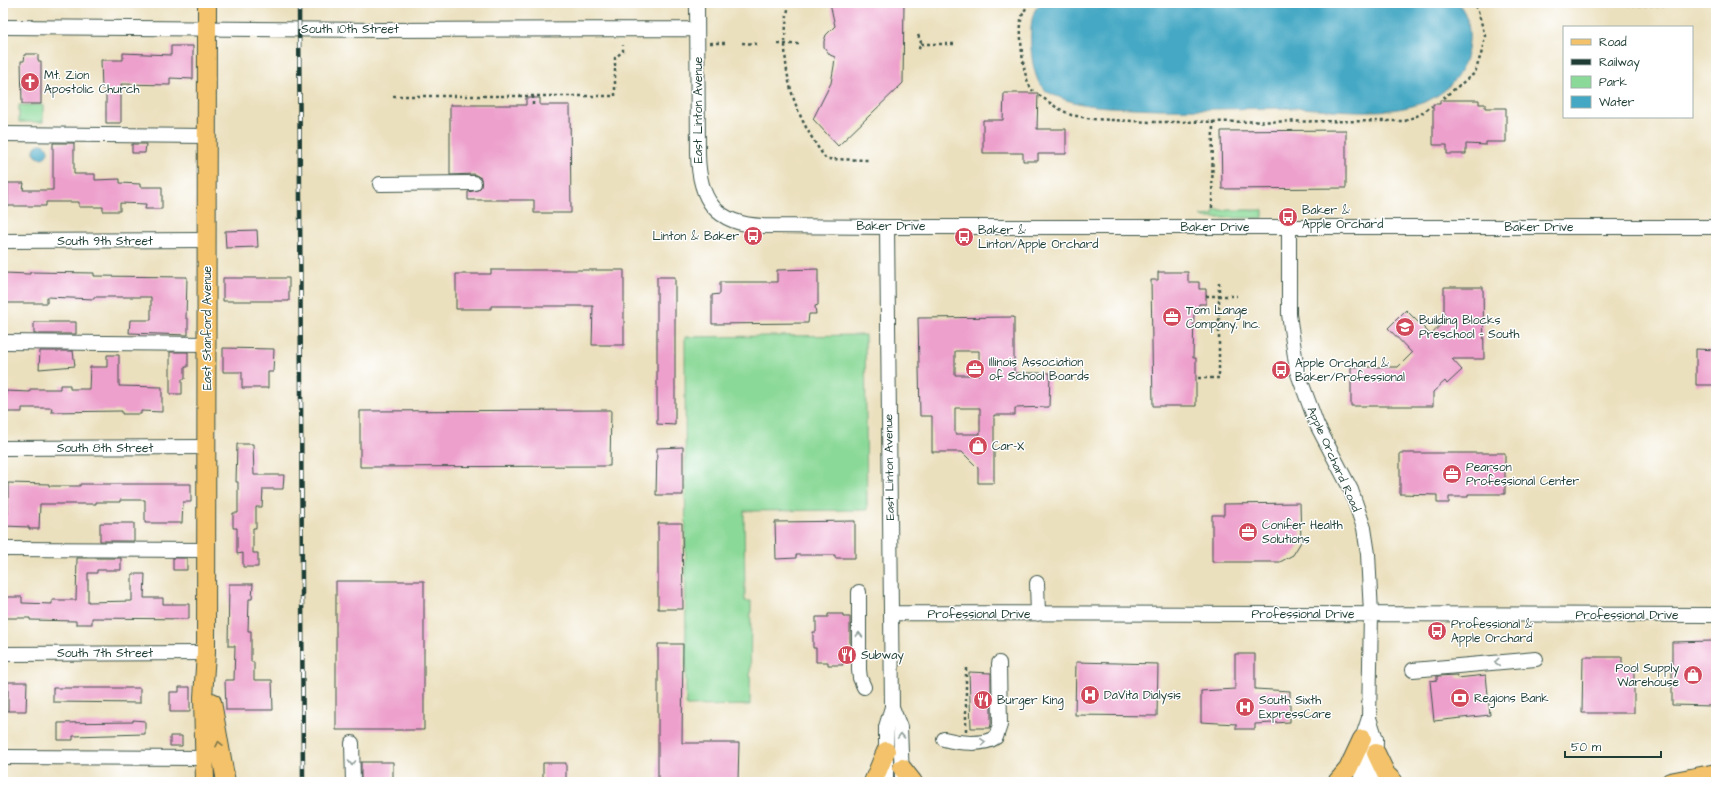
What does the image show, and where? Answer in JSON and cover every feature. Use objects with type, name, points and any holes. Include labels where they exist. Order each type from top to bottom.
[{"type":"main road","name":"East Stanford Avenue","points":[[205,782],[203,758],[203,697],[206,653],[207,3]]},
{"type":"main road","name":"East Stanford Avenue","points":[[206,653],[213,716],[226,782]]},
{"type":"main road","points":[[1337,782],[1348,769],[1362,739]]},
{"type":"main road","points":[[873,782],[886,751]]},
{"type":"main road","points":[[1376,753],[1386,774],[1394,782]]},
{"type":"main road","points":[[1670,782],[1716,773]]},
{"type":"main road","points":[[902,775],[913,782]]},
{"type":"street","name":"East Linton Avenue","points":[[697,3],[698,169],[702,190],[708,202],[718,212]]},
{"type":"street","name":"South 10th Street","points":[[3,27],[697,29]]},
{"type":"street","points":[[3,134],[207,136]]},
{"type":"street","points":[[380,184],[474,183]]},
{"type":"street","name":"Baker Drive","points":[[718,212],[735,222],[753,226],[1716,227]]},
{"type":"street","name":"East Linton Avenue","points":[[886,782],[886,727],[892,707],[887,227]]},
{"type":"street","name":"Apple Orchard Road","points":[[1289,227],[1289,314],[1294,357],[1303,388],[1317,425],[1342,472],[1359,513],[1368,554],[1371,614],[1369,718],[1362,739],[1361,782]]},
{"type":"street","name":"South 9th Street","points":[[3,241],[207,240]]},
{"type":"street","points":[[3,342],[207,344]]},
{"type":"street","name":"South 8th Street","points":[[3,448],[206,447]]},
{"type":"street","points":[[3,549],[206,550]]},
{"type":"street","points":[[1037,583],[1038,614]]},
{"type":"street","points":[[859,592],[859,670],[860,678],[864,687]]},
{"type":"street","name":"Professional Drive","points":[[891,613],[1716,615]]},
{"type":"street","name":"South 7th Street","points":[[3,654],[206,653]]},
{"type":"street","points":[[1413,670],[1536,659]]},
{"type":"street","points":[[944,739],[954,742],[985,742],[996,737],[1000,726],[999,663]]},
{"type":"street","name":"East Linton Avenue","points":[[892,707],[900,727],[902,775]]},
{"type":"street","name":"Apple Orchard Road","points":[[1369,718],[1376,739],[1375,782]]},
{"type":"street","points":[[352,743],[353,782]]},
{"type":"street","points":[[3,757],[203,758]]},
{"type":"path","points":[[789,3],[785,44],[788,77],[798,113],[812,139],[826,159],[870,160]]},
{"type":"path","points":[[1029,3],[1022,18],[1021,31],[1024,66],[1028,83],[1033,91]]},
{"type":"path","points":[[1443,98],[1474,73],[1482,51],[1485,36],[1478,11],[1473,3]]},
{"type":"path","points":[[1628,3],[1628,5],[1716,5]]},
{"type":"path","points":[[918,35],[921,44],[918,52]]},
{"type":"path","points":[[710,43],[727,43]]},
{"type":"path","points":[[742,43],[757,44]]},
{"type":"path","points":[[778,44],[801,44]]},
{"type":"path","points":[[921,44],[955,44]]},
{"type":"path","points":[[393,96],[615,96],[616,58],[623,51],[623,45]]},
{"type":"path","points":[[1039,95],[1056,107],[1081,118],[1151,122],[1405,121],[1421,114],[1432,106]]},
{"type":"path","points":[[533,96],[533,105]]},
{"type":"path","points":[[1212,208],[1213,121]]},
{"type":"path","points":[[1198,378],[1219,378],[1219,279]]},
{"type":"path","points":[[1206,296],[1237,296]]},
{"type":"path","points":[[964,734],[966,730],[966,666]]},
{"type":"green space","points":[[19,105],[43,105],[43,122],[19,122]]},
{"type":"green space","points":[[1214,210],[1263,210],[1263,218],[1204,218],[1201,216],[1214,215]]},
{"type":"green space","points":[[865,335],[867,510],[744,511],[745,601],[751,601],[750,705],[686,706],[685,337]]},
{"type":"water","points":[[1041,3],[1458,3],[1467,19],[1469,43],[1463,67],[1453,82],[1446,89],[1422,103],[1392,110],[1359,111],[1296,108],[1153,109],[1104,107],[1065,100],[1047,92],[1039,82],[1035,73],[1031,50],[1031,27],[1035,10]]},
{"type":"water","points":[[38,144],[44,144],[48,148],[48,154],[44,158],[38,158],[34,154],[34,148]]},
{"type":"building","points":[[830,3],[904,3],[903,83],[838,146],[813,119],[831,83],[834,66],[835,57],[830,55],[824,47],[826,35],[835,26]]},
{"type":"building","points":[[171,46],[193,46],[193,79],[170,78],[170,85],[121,84],[121,123],[106,123],[106,89],[102,89],[101,60],[123,60],[123,53],[171,55]]},
{"type":"building","points":[[25,54],[38,54],[38,61],[41,61],[41,104],[22,104],[21,61],[24,61]]},
{"type":"building","points":[[1004,93],[1038,93],[1037,129],[1066,129],[1066,154],[1038,154],[1038,161],[1023,161],[1023,153],[983,153],[983,120],[1003,120]]},
{"type":"building","points":[[526,98],[540,98],[540,105],[570,105],[571,213],[534,213],[534,200],[468,200],[468,192],[478,190],[481,187],[481,178],[474,174],[450,175],[450,105],[526,105]]},
{"type":"building","points":[[1440,100],[1479,100],[1479,104],[1485,104],[1485,108],[1506,108],[1506,142],[1486,142],[1486,145],[1466,144],[1466,154],[1447,154],[1447,145],[1433,145],[1433,104],[1440,104]]},
{"type":"building","points":[[1346,130],[1346,188],[1222,189],[1221,131]]},
{"type":"building","points":[[53,143],[74,143],[74,174],[95,174],[95,180],[120,179],[120,183],[140,184],[140,187],[162,187],[162,209],[145,209],[146,204],[120,203],[120,211],[103,211],[103,207],[79,207],[79,202],[46,202],[46,206],[8,206],[8,183],[24,183],[23,190],[53,190]]},
{"type":"building","points":[[132,144],[146,144],[145,153],[132,153]]},
{"type":"building","points":[[257,230],[258,247],[226,248],[225,231]]},
{"type":"building","points":[[818,269],[818,305],[815,306],[816,314],[809,314],[808,323],[712,324],[712,295],[720,294],[720,282],[777,282],[777,270]]},
{"type":"building","points":[[491,270],[624,270],[624,345],[592,345],[593,306],[491,306],[491,309],[456,309],[456,274],[491,274]]},
{"type":"building","points":[[30,272],[94,273],[94,276],[187,277],[186,319],[188,319],[188,335],[129,333],[130,320],[151,320],[151,297],[94,297],[94,299],[47,297],[47,303],[3,303],[4,273],[30,274]]},
{"type":"building","points":[[1158,272],[1188,272],[1188,282],[1199,282],[1199,289],[1206,289],[1206,304],[1199,304],[1199,311],[1194,311],[1193,358],[1196,358],[1196,406],[1153,406],[1151,280],[1158,280]]},
{"type":"building","points":[[657,277],[675,277],[675,425],[657,424]]},
{"type":"building","points":[[223,278],[289,278],[289,301],[223,301]]},
{"type":"building","points":[[1444,287],[1483,287],[1484,359],[1452,359],[1462,370],[1447,384],[1445,381],[1433,392],[1433,406],[1351,406],[1351,367],[1398,367],[1412,353],[1388,328],[1406,310],[1431,335],[1444,321]]},
{"type":"building","points":[[1014,317],[1014,373],[1050,373],[1049,407],[1015,408],[1015,415],[994,415],[994,483],[978,483],[978,468],[962,452],[932,452],[932,416],[920,416],[918,318]],"holes":[[[955,351],[979,351],[979,375],[955,375]],[[955,408],[980,408],[980,434],[955,434]]]},
{"type":"building","points":[[34,322],[76,322],[76,334],[34,334]]},
{"type":"building","points":[[223,348],[274,349],[273,372],[268,372],[268,388],[242,388],[242,372],[223,372]]},
{"type":"building","points":[[1696,349],[1716,350],[1716,385],[1696,385]]},
{"type":"building","points":[[40,351],[73,351],[75,366],[39,369]]},
{"type":"building","points":[[170,352],[188,352],[188,367],[185,367],[185,379],[182,379],[182,394],[170,394]]},
{"type":"building","points":[[107,355],[119,355],[119,386],[162,387],[162,412],[141,411],[141,414],[122,414],[122,411],[51,412],[52,408],[22,408],[22,412],[6,412],[6,391],[30,392],[30,389],[60,389],[60,385],[70,385],[70,389],[89,389],[90,367],[107,367]]},
{"type":"building","points":[[611,410],[610,466],[360,467],[360,411]]},
{"type":"building","points":[[237,444],[253,444],[254,475],[284,475],[283,489],[263,489],[262,507],[256,507],[256,528],[253,528],[253,553],[258,553],[258,567],[243,567],[243,553],[237,554],[237,528],[233,528],[233,513],[238,513],[238,482],[236,482]]},
{"type":"building","points":[[683,447],[683,495],[656,495],[657,448]]},
{"type":"building","points":[[1400,453],[1505,453],[1505,494],[1468,494],[1468,497],[1449,497],[1449,503],[1437,503],[1437,495],[1400,494]]},
{"type":"building","points":[[8,483],[49,484],[49,486],[80,486],[80,484],[191,484],[191,502],[183,502],[182,523],[145,523],[145,500],[120,500],[120,502],[96,502],[96,504],[40,504],[39,529],[29,529],[29,527],[4,526],[4,514],[8,514]]},
{"type":"building","points":[[1300,503],[1301,542],[1293,555],[1280,562],[1212,562],[1212,515],[1224,515],[1224,504]]},
{"type":"building","points":[[855,521],[855,558],[835,558],[835,555],[796,555],[796,558],[776,559],[775,522]]},
{"type":"building","points":[[100,523],[134,523],[134,541],[100,541]]},
{"type":"building","points":[[658,523],[682,523],[683,609],[658,609]]},
{"type":"building","points":[[77,558],[121,558],[121,570],[97,570],[97,573],[88,573],[88,602],[132,601],[132,574],[145,574],[144,598],[163,598],[163,604],[189,604],[189,619],[92,618],[92,624],[76,624],[76,621],[5,618],[6,597],[22,597],[22,603],[52,604],[52,600],[76,600]]},
{"type":"building","points":[[173,558],[187,558],[187,570],[173,570]]},
{"type":"building","points":[[336,581],[424,581],[424,730],[336,730]]},
{"type":"building","points":[[229,584],[253,584],[252,599],[249,599],[248,631],[251,631],[251,662],[254,662],[254,680],[272,680],[273,710],[226,710],[225,680],[234,680],[235,646],[228,646]]},
{"type":"building","points":[[828,614],[843,614],[843,617],[850,617],[850,662],[843,662],[843,665],[828,665],[828,662],[816,662],[816,648],[813,648],[813,632],[816,632],[816,617],[828,617]]},
{"type":"building","points":[[1713,641],[1713,706],[1672,705],[1672,642]]},
{"type":"building","points":[[658,644],[683,644],[682,743],[739,743],[738,782],[658,782]]},
{"type":"building","points":[[1235,654],[1255,654],[1255,689],[1290,691],[1290,722],[1255,724],[1255,729],[1236,729],[1236,724],[1201,722],[1201,691],[1235,689]]},
{"type":"building","points":[[1583,657],[1622,657],[1622,666],[1634,666],[1634,713],[1582,713]]},
{"type":"building","points":[[1076,662],[1158,664],[1157,716],[1075,715]]},
{"type":"building","points":[[969,672],[991,673],[990,728],[971,728]]},
{"type":"building","points":[[1457,675],[1457,678],[1486,675],[1490,715],[1434,721],[1430,681],[1437,680],[1437,676]]},
{"type":"building","points":[[8,682],[27,682],[26,711],[8,711]]},
{"type":"building","points":[[179,687],[190,687],[190,712],[170,712],[170,692],[179,692]]},
{"type":"building","points":[[53,688],[140,688],[140,703],[53,702]]},
{"type":"building","points":[[133,720],[145,721],[145,734],[73,736],[73,740],[58,740],[58,723],[133,722]]},
{"type":"building","points":[[170,736],[182,736],[182,746],[170,746]]},
{"type":"building","points":[[361,762],[393,762],[393,782],[361,782]]},
{"type":"building","points":[[543,763],[566,763],[566,782],[543,782]]},
{"type":"railway","points":[[299,3],[303,782]]},
{"type":"place","name":"Mt. Zion Apostolic Church","points":[[30,82]]},
{"type":"place","name":"Baker & Apple Orchard","points":[[1288,217]]},
{"type":"place","name":"Linton & Baker","points":[[753,236]]},
{"type":"place","name":"Baker & Linton/Apple Orchard","points":[[964,237]]},
{"type":"place","name":"Tom Lange Company, Inc.","points":[[1172,317]]},
{"type":"place","name":"Building Blocks Preschool - South","points":[[1405,327]]},
{"type":"place","name":"Illinois Association of School Boards","points":[[975,369]]},
{"type":"place","name":"Apple Orchard & Baker/Professional","points":[[1281,370]]},
{"type":"place","name":"Car-X","points":[[978,446]]},
{"type":"place","name":"Pearson Professional Center","points":[[1452,474]]},
{"type":"place","name":"Conifer Health Solutions","points":[[1248,532]]},
{"type":"place","name":"Professional & Apple Orchard","points":[[1437,631]]},
{"type":"place","name":"Subway","points":[[847,655]]},
{"type":"place","name":"Pool Supply Warehouse","points":[[1693,675]]},
{"type":"place","name":"DaVita Dialysis","points":[[1090,695]]},
{"type":"place","name":"Regions Bank","points":[[1460,698]]},
{"type":"place","name":"Burger King","points":[[983,700]]},
{"type":"place","name":"South Sixth ExpressCare","points":[[1245,707]]}]
